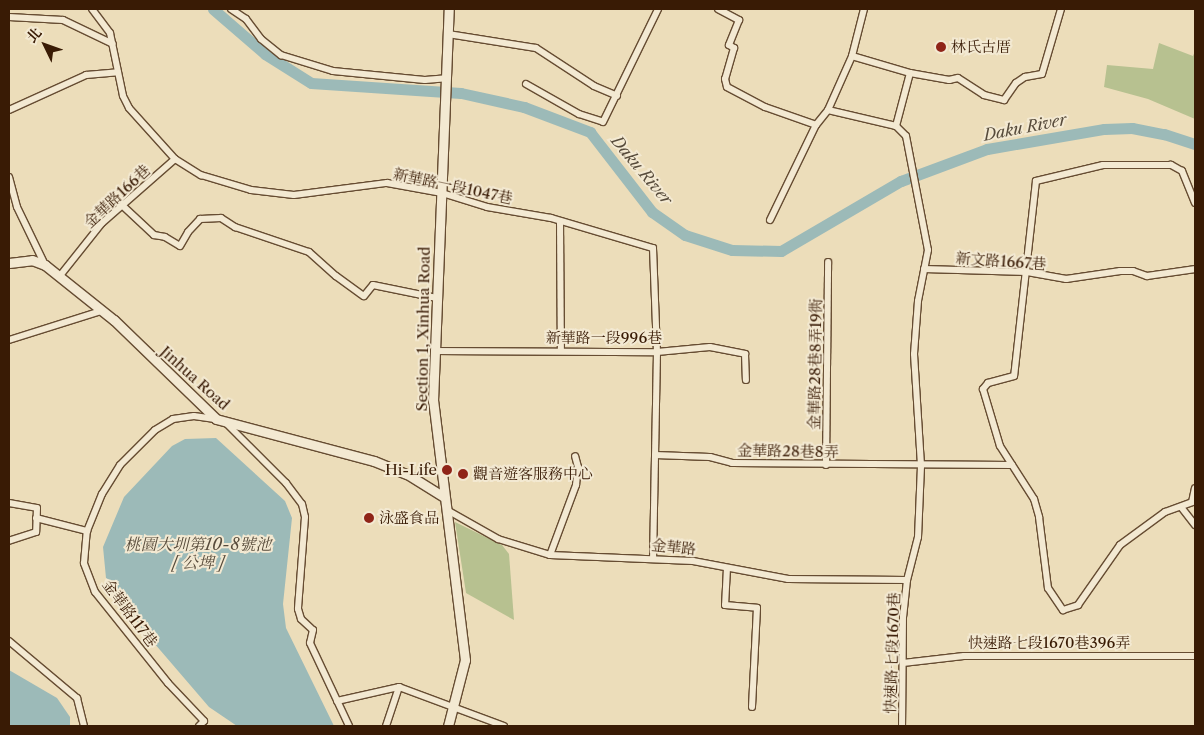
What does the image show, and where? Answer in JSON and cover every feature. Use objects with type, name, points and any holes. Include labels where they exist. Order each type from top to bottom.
[{"type":"street","name":"新華路一段1047巷","points":[[92,9],[110,33],[123,96],[129,108],[175,159],[201,175],[251,190],[316,194],[387,183],[442,193],[486,208],[560,221],[653,248],[657,352]]},
{"type":"street","points":[[231,9],[246,18],[261,39],[281,55],[333,71],[425,80],[446,78]]},
{"type":"street","name":"Section 1, Xinhua Road","points":[[448,726],[465,660],[433,401],[449,9]]},
{"type":"street","points":[[526,84],[580,114],[604,122],[658,9]]},
{"type":"street","points":[[718,9],[739,20],[729,45],[734,48],[725,79],[727,87],[765,107],[816,125]]},
{"type":"street","points":[[770,220],[816,125],[828,110],[852,56],[864,9]]},
{"type":"street","points":[[852,56],[910,74],[949,80],[958,78],[984,95],[1004,100],[1016,83],[1025,77],[1042,74],[1061,9]]},
{"type":"street","points":[[9,17],[63,20],[113,44]]},
{"type":"street","points":[[448,34],[536,48],[594,86],[617,96]]},
{"type":"street","points":[[9,110],[86,75],[118,72]]},
{"type":"street","points":[[828,110],[896,126],[910,74]]},
{"type":"street","name":"快速路七段1670巷","points":[[896,126],[906,136],[928,250],[918,300],[914,354],[921,466],[918,537],[907,580],[902,726]]},
{"type":"street","name":"金華路166巷","points":[[59,277],[102,223],[124,207],[175,159]]},
{"type":"street","points":[[1195,203],[1182,171],[1171,165],[1103,166],[1038,180],[1034,184],[1027,272],[1014,376],[988,383],[983,388],[1000,446],[1034,499],[1039,517],[1048,588],[1063,610],[1078,605],[1102,568],[1127,539],[1165,512],[1192,502],[1195,488]]},
{"type":"street","points":[[9,177],[17,207],[45,265]]},
{"type":"street","points":[[124,207],[154,235],[165,237],[180,246],[188,232],[200,219],[221,218],[235,227],[309,252],[364,296],[373,285],[437,298]]},
{"type":"street","points":[[560,221],[561,350]]},
{"type":"street","points":[[9,263],[32,260],[45,265]]},
{"type":"street","name":"金華路28巷8弄19衖","points":[[826,465],[828,262]]},
{"type":"street","name":"Jinhua Road","points":[[45,265],[101,311],[216,419],[374,461],[407,474],[444,497]]},
{"type":"street","name":"新文路1667巷","points":[[924,269],[1027,272],[1066,279],[1120,271],[1133,271],[1146,276],[1195,269]]},
{"type":"street","points":[[9,340],[101,311]]},
{"type":"street","name":"新華路一段996巷","points":[[434,351],[561,350],[657,352],[697,351],[710,347],[745,354],[746,380]]},
{"type":"street","points":[[654,557],[657,352]]},
{"type":"street","name":"金華路117巷","points":[[199,726],[204,721],[168,683],[95,592],[84,563],[87,531],[102,494],[120,465],[155,430],[173,419],[194,416],[216,419]]},
{"type":"street","points":[[226,423],[286,483],[302,504],[305,517],[298,609],[301,619],[313,630],[310,644],[349,726]]},
{"type":"street","name":"金華路28巷8弄","points":[[655,455],[710,457],[732,464],[1012,465]]},
{"type":"street","points":[[550,554],[576,485],[578,467],[575,456]]},
{"type":"street","points":[[9,503],[37,508],[36,532],[9,541]]},
{"type":"street","points":[[1181,507],[1194,522]]},
{"type":"street","name":"金華路","points":[[447,510],[498,539],[550,554],[654,557],[788,579],[907,580]]},
{"type":"street","points":[[36,518],[87,531]]},
{"type":"street","points":[[727,568],[725,605],[757,608],[752,707]]},
{"type":"street","points":[[9,641],[77,698],[84,726]]},
{"type":"street","name":"快速路七段1670巷396弄","points":[[903,663],[964,656],[1195,656]]},
{"type":"street","points":[[337,701],[399,687],[504,726]]},
{"type":"street","points":[[386,726],[399,687]]},
{"type":"green space","points":[[1159,43],[1193,56],[1195,51],[1195,119],[1148,99],[1104,87],[1107,65],[1153,69]]},
{"type":"green space","points":[[455,522],[502,545],[509,554],[514,620],[466,593]]},
{"type":"water","name":"桃園大圳第10-8號池 [ 公埤 ]","points":[[216,438],[285,501],[292,518],[283,604],[286,628],[334,726],[237,726],[209,707],[142,629],[106,578],[103,547],[124,497],[172,446],[185,439]]},
{"type":"water","points":[[9,670],[57,698],[70,717],[70,726],[9,726]]},
{"type":"waterway","name":"Daku River","points":[[213,9],[265,54],[311,83],[461,93],[524,107],[590,132],[652,212],[685,235],[732,250],[781,251],[901,181],[987,149],[1104,129],[1132,128],[1164,134],[1195,144]]},
{"type":"place","name":"林氏古厝","points":[[941,47]]},
{"type":"place","name":"Hi-Life","points":[[447,470]]},
{"type":"place","name":"觀音遊客服務中心","points":[[463,474]]},
{"type":"place","name":"泳盛食品","points":[[369,518]]}]
